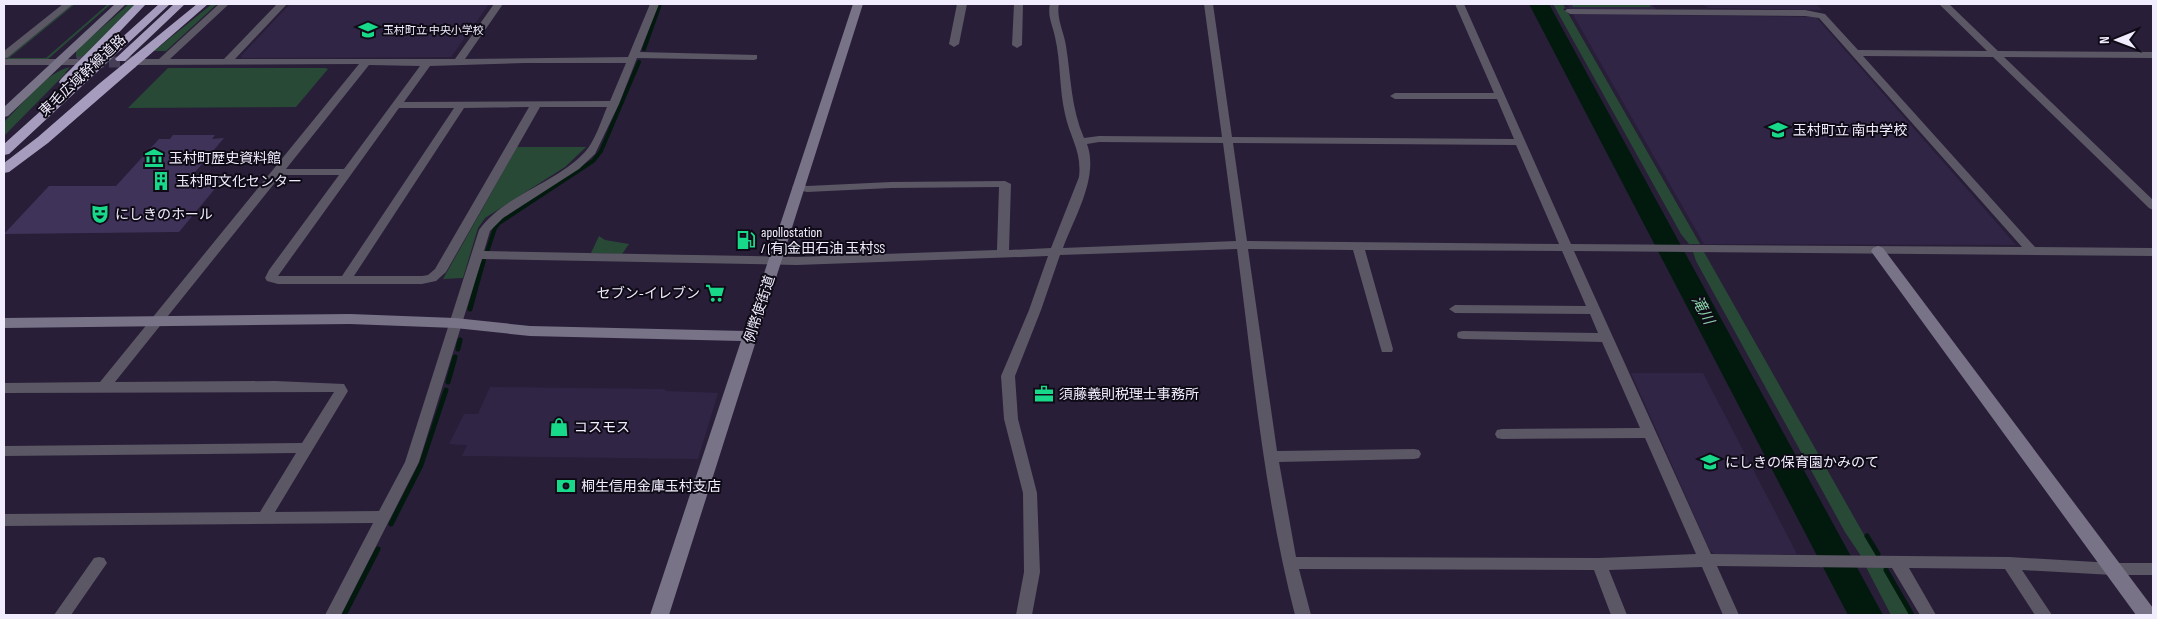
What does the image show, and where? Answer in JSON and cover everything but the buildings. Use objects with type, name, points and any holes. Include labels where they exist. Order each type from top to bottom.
[{"type":"highway","points":[[4,143],[117,31],[141,4]]},
{"type":"highway","name":"東毛広域幹線道路","points":[[4,151],[165,4]]},
{"type":"highway","name":"東毛広域幹線道路","points":[[4,169],[180,4]]},
{"type":"highway","points":[[4,169],[38,145],[104,86],[202,4]]},
{"type":"street","points":[[4,56],[68,4]]},
{"type":"street","points":[[4,114],[57,62],[121,4]]},
{"type":"street","points":[[161,62],[224,4]]},
{"type":"street","points":[[226,62],[282,4]]},
{"type":"street","points":[[457,63],[498,4]]},
{"type":"street","points":[[333,615],[414,455],[485,230],[494,219],[575,167],[591,152],[634,58],[654,4]]},
{"type":"street","name":"例幣使街道","points":[[660,615],[858,4]]},
{"type":"street","points":[[954,44],[962,4]]},
{"type":"street","points":[[1017,45],[1018,4]]},
{"type":"street","points":[[1024,615],[1032,572],[1030,492],[1011,419],[1008,376],[1085,176],[1087,163],[1082,141],[1070,112],[1060,37],[1052,12],[1052,4]]},
{"type":"street","points":[[1209,4],[1271,457],[1290,563],[1303,615]]},
{"type":"street","points":[[1460,4],[1594,310],[1731,615]]},
{"type":"street","points":[[1696,4],[1702,13]]},
{"type":"street","points":[[1944,4],[2153,206]]},
{"type":"street","points":[[1570,11],[1816,14],[1825,18],[2032,251]]},
{"type":"street","points":[[1855,53],[2153,55]]},
{"type":"street","points":[[136,62],[457,63],[525,60],[754,57]]},
{"type":"street","points":[[4,62],[77,62]]},
{"type":"street","points":[[104,387],[366,62]]},
{"type":"street","points":[[427,63],[271,278],[278,280],[422,280],[436,275],[536,104]]},
{"type":"street","points":[[1395,96],[1501,96]]},
{"type":"street","points":[[396,105],[614,104]]},
{"type":"street","points":[[346,279],[461,105]]},
{"type":"street","points":[[1082,141],[1099,139],[1521,142]]},
{"type":"street","points":[[276,172],[347,172]]},
{"type":"street","points":[[798,187],[807,189],[891,185],[1005,184],[1003,254]]},
{"type":"street","points":[[477,255],[775,261],[1054,253],[1242,245],[2153,252]]},
{"type":"street","points":[[1358,247],[1387,349]]},
{"type":"street","points":[[1878,251],[2147,615]]},
{"type":"street","points":[[1455,309],[1594,310]]},
{"type":"street","points":[[4,323],[350,319],[455,323],[546,332],[750,336]]},
{"type":"street","points":[[1463,335],[1607,338]]},
{"type":"street","points":[[4,388],[339,388],[340,391],[264,518]]},
{"type":"street","points":[[1502,434],[1650,432]]},
{"type":"street","points":[[4,451],[306,448]]},
{"type":"street","points":[[1271,457],[1414,454]]},
{"type":"street","points":[[4,520],[384,517]]},
{"type":"street","points":[[1290,563],[1599,564],[1705,560],[1815,560],[2009,563],[2113,569],[2153,569]]},
{"type":"street","points":[[1897,562],[1928,615]]},
{"type":"street","points":[[62,615],[99,563]]},
{"type":"street","points":[[2009,563],[2044,615]]},
{"type":"street","points":[[1599,564],[1619,615]]},
{"type":"shaded area","name":"玉村町立 中央小学校","points":[[290,4],[489,4],[451,57],[242,58],[241,56]]},
{"type":"shaded area","name":"玉村町立 南中学校","points":[[1567,4],[1652,4],[1660,15],[1816,17],[2016,245],[1704,244]]},
{"type":"shaded area","points":[[1701,4],[1816,4],[1822,10],[1709,8]]},
{"type":"shaded area","name":"にしきの保育園かみのて","points":[[1631,373],[1703,373],[1797,554],[1715,554],[1710,551]]},
{"type":"shaded area","points":[[490,387],[664,389],[666,391],[718,393],[698,459],[462,456],[467,445],[449,444],[464,414],[478,414]]},
{"type":"green space","points":[[75,4],[9,58],[46,58],[108,4],[111,4],[48,59],[8,60],[7,58]]},
{"type":"green space","points":[[129,4],[135,4],[81,59],[76,58],[76,50]]},
{"type":"green space","points":[[212,4],[217,4],[166,51],[154,51]]},
{"type":"green space","points":[[1553,4],[1563,4],[1565,8],[1563,9],[1568,13],[1700,244],[1689,244],[1681,234]]},
{"type":"green space","points":[[1571,4],[1649,4],[1651,7],[1573,7]]},
{"type":"green space","points":[[70,67],[4,136],[4,122],[52,75]]},
{"type":"green space","points":[[168,68],[328,69],[296,107],[128,108]]},
{"type":"green space","points":[[517,147],[586,147],[565,167],[485,218],[478,228],[463,278],[443,279]]},
{"type":"green space","points":[[599,236],[605,240],[629,244],[622,254],[591,253]]},
{"type":"green space","points":[[1693,252],[1704,252],[1876,556],[1861,556],[1845,532],[1696,261]]},
{"type":"green space","points":[[1866,567],[1883,567],[1910,615],[1891,615]]},
{"type":"waterway","points":[[644,49],[660,4]]},
{"type":"waterway","name":"滝川","points":[[1539,4],[1866,615]]},
{"type":"waterway","points":[[487,252],[495,228],[499,223],[593,161],[601,151],[639,62]]},
{"type":"waterway","points":[[482,267],[484,260]]},
{"type":"waterway","points":[[470,309],[482,265]]},
{"type":"waterway","points":[[458,349],[460,340]]},
{"type":"waterway","points":[[448,382],[455,357]]},
{"type":"waterway","points":[[391,524],[421,465],[446,390]]},
{"type":"waterway","points":[[1867,536],[1878,554]]},
{"type":"waterway","points":[[344,615],[378,549]]},
{"type":"waterway","points":[[1886,570],[1912,615]]},
{"type":"tunnel","points":[[77,62],[137,62]]},
{"type":"place","name":"玉村町立 中央小学校","points":[[368,30]]},
{"type":"place","name":"玉村町立 南中学校","points":[[1778,130]]},
{"type":"place","name":"玉村町歴史資料館","points":[[154,158]]},
{"type":"place","name":"玉村町文化センター","points":[[161,181]]},
{"type":"place","name":"にしきのホール","points":[[100,214]]},
{"type":"place","name":"apollostation / (有)金田石油 玉村SS","points":[[746,240]]},
{"type":"place","name":"セブン-イレブン","points":[[715,293]]},
{"type":"place","name":"須藤義則税理士事務所","points":[[1044,394]]},
{"type":"place","name":"コスモス","points":[[559,427]]},
{"type":"place","name":"にしきの保育園かみのて","points":[[1710,462]]},
{"type":"place","name":"桐生信用金庫玉村支店","points":[[566,486]]}]
